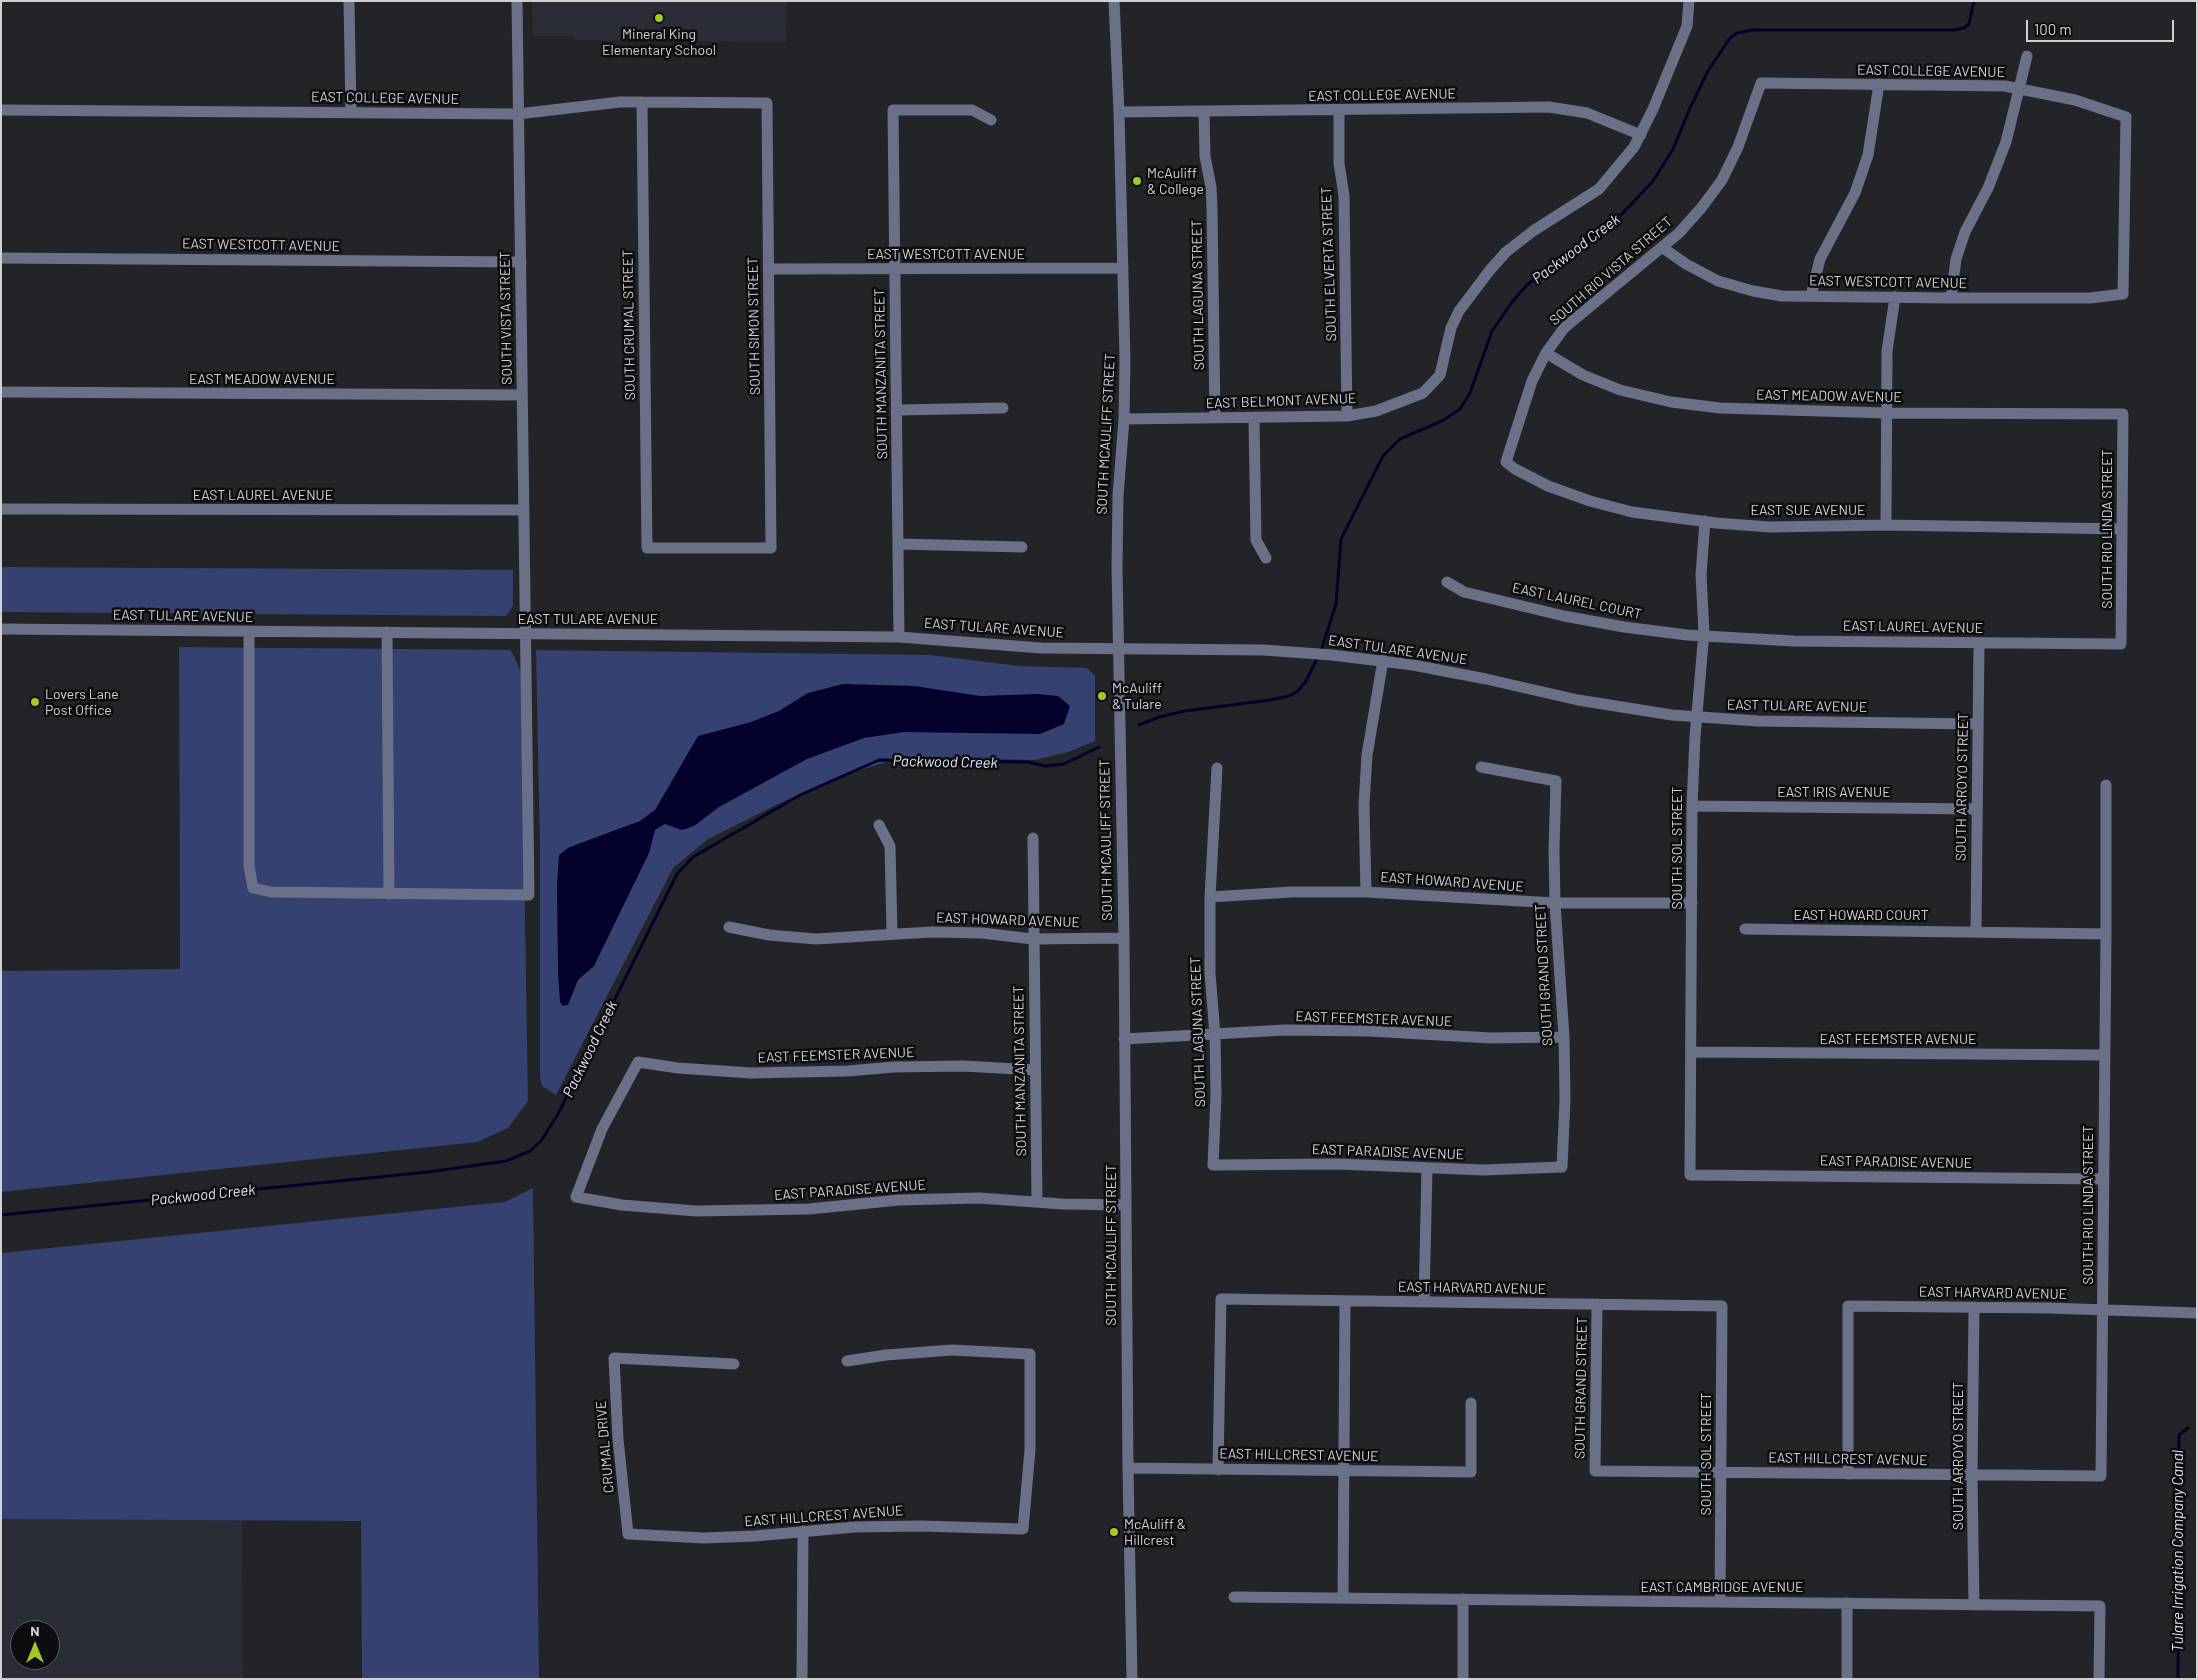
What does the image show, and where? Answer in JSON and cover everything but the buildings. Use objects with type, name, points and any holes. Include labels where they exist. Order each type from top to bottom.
[{"type":"street","points":[[349,1],[351,112]]},
{"type":"street","name":"SOUTH VISTA STREET","points":[[389,894],[529,895],[517,1]]},
{"type":"street","name":"SOUTH MCAULIFF STREET","points":[[1114,1],[1123,268],[1124,419],[1117,523],[1124,938],[1128,1468],[1132,1679]]},
{"type":"street","points":[[1641,135],[1687,26],[1689,1]]},
{"type":"street","points":[[1951,298],[1956,259],[1965,232],[1988,188],[2006,142],[2027,56]]},
{"type":"street","name":"EAST COLLEGE AVENUE","points":[[1761,83],[1980,85],[2019,88],[2075,100],[2126,117],[2123,294]]},
{"type":"street","name":"SOUTH RIO VISTA STREET","points":[[1506,462],[1532,381],[1546,353],[1564,328],[1679,233],[1722,180],[1738,147],[1761,83]]},
{"type":"street","points":[[1811,296],[1820,258],[1854,193],[1868,155],[1879,84]]},
{"type":"street","name":"EAST COLLEGE AVENUE","points":[[1,110],[518,114],[546,112],[593,104],[642,102],[767,103]]},
{"type":"street","name":"SOUTH CRUMAL STREET","points":[[642,102],[647,548],[771,548]]},
{"type":"street","name":"SOUTH SIMON STREET","points":[[767,103],[771,548]]},
{"type":"street","name":"EAST COLLEGE AVENUE","points":[[1119,112],[1556,108],[1595,116],[1641,135]]},
{"type":"street","name":"SOUTH MANZANITA STREET","points":[[898,637],[893,110],[972,110],[991,120]]},
{"type":"street","name":"SOUTH ELVERTA STREET","points":[[1339,111],[1339,163],[1344,196],[1348,416]]},
{"type":"street","name":"SOUTH LAGUNA STREET","points":[[1204,112],[1205,156],[1212,187],[1215,418]]},
{"type":"street","name":"EAST BELMONT AVENUE","points":[[1124,419],[1348,416],[1376,411],[1415,397],[1432,385],[1440,375],[1451,328],[1459,311],[1490,270],[1506,252],[1533,231],[1599,189],[1634,147],[1641,135]]},
{"type":"street","name":"EAST WESTCOTT AVENUE","points":[[1663,248],[1686,264],[1718,281],[1753,291],[1782,296],[2090,298],[2123,294]]},
{"type":"street","name":"EAST WESTCOTT AVENUE","points":[[1,258],[521,262]]},
{"type":"street","name":"EAST WESTCOTT AVENUE","points":[[769,270],[1123,268]]},
{"type":"street","points":[[1886,525],[1887,351],[1894,297]]},
{"type":"street","name":"EAST MEADOW AVENUE","points":[[1546,353],[1583,375],[1620,390],[1670,402],[1720,408],[1886,412],[2122,414]]},
{"type":"street","name":"EAST MEADOW AVENUE","points":[[1,392],[522,395]]},
{"type":"street","points":[[896,410],[1003,408]]},
{"type":"street","name":"SOUTH RIO LINDA STREET","points":[[2122,414],[2122,644]]},
{"type":"street","points":[[1254,418],[1256,540],[1266,558]]},
{"type":"street","name":"EAST SUE AVENUE","points":[[1506,462],[1515,469],[1548,486],[1590,501],[1632,512],[1705,522],[1770,527],[1886,525],[2122,530]]},
{"type":"street","name":"EAST LAUREL AVENUE","points":[[1,509],[524,510]]},
{"type":"street","name":"SOUTH SOL STREET","points":[[1690,1175],[1692,806],[1696,718],[1704,637],[1700,575],[1705,522]]},
{"type":"street","points":[[898,544],[1022,547]]},
{"type":"street","name":"EAST LAUREL COURT","points":[[1447,582],[1464,592],[1564,616],[1624,627],[1704,637]]},
{"type":"street","name":"EAST TULARE AVENUE","points":[[1,630],[898,637],[1019,647],[1264,650],[1332,654],[1383,660],[1440,669],[1602,705],[1696,718],[1978,724]]},
{"type":"street","points":[[248,632],[249,866],[253,888],[271,892],[389,894],[387,632]]},
{"type":"street","name":"EAST LAUREL AVENUE","points":[[1704,637],[1770,640],[2122,644]]},
{"type":"street","name":"SOUTH ARROYO STREET","points":[[1976,931],[1979,643]]},
{"type":"street","points":[[1366,892],[1364,805],[1367,755],[1383,660]]},
{"type":"street","name":"SOUTH GRAND STREET","points":[[1480,767],[1556,781],[1555,903],[1564,1037],[1565,1100],[1562,1167]]},
{"type":"street","name":"SOUTH LAGUNA STREET","points":[[1213,1166],[1216,1095],[1215,1035],[1210,973],[1210,897],[1217,768]]},
{"type":"street","name":"SOUTH RIO LINDA STREET","points":[[2101,1476],[2104,1310],[2102,1179],[2106,934],[2106,785]]},
{"type":"street","name":"EAST IRIS AVENUE","points":[[1692,806],[1977,809]]},
{"type":"street","points":[[729,927],[769,935],[816,939],[892,934],[890,846],[879,825]]},
{"type":"street","name":"SOUTH MANZANITA STREET","points":[[1032,838],[1037,1202]]},
{"type":"street","name":"EAST HOWARD AVENUE","points":[[1210,897],[1291,892],[1366,892],[1555,903],[1692,903]]},
{"type":"street","name":"EAST HOWARD COURT","points":[[1746,929],[1976,931]]},
{"type":"street","points":[[1976,931],[2106,934]]},
{"type":"street","name":"EAST HOWARD AVENUE","points":[[892,934],[931,932],[982,933],[1033,939],[1124,938]]},
{"type":"street","name":"EAST FEEMSTER AVENUE","points":[[1124,1039],[1285,1030],[1369,1031],[1491,1038],[1564,1037]]},
{"type":"street","name":"EAST FEEMSTER AVENUE","points":[[1691,1052],[2104,1055]]},
{"type":"street","name":"EAST FEEMSTER AVENUE","points":[[576,1197],[602,1129],[638,1062],[678,1068],[751,1073],[848,1071],[894,1066],[963,1066],[1035,1070]]},
{"type":"street","name":"EAST PARADISE AVENUE","points":[[1213,1166],[1338,1164],[1483,1170],[1562,1167]]},
{"type":"street","points":[[1424,1302],[1427,1168]]},
{"type":"street","name":"EAST PARADISE AVENUE","points":[[1690,1175],[2102,1179]]},
{"type":"street","name":"EAST PARADISE AVENUE","points":[[576,1197],[622,1205],[706,1212],[810,1209],[899,1200],[979,1198],[1126,1205]]},
{"type":"street","name":"EAST HARVARD AVENUE","points":[[1218,1470],[1221,1299],[1722,1306]]},
{"type":"street","points":[[1344,1598],[1345,1301]]},
{"type":"street","name":"SOUTH GRAND STREET","points":[[1596,1472],[1597,1304]]},
{"type":"street","name":"SOUTH SOL STREET","points":[[1720,1602],[1722,1306]]},
{"type":"street","name":"EAST HARVARD AVENUE","points":[[1848,1474],[1848,1306],[1974,1307],[2197,1313]]},
{"type":"street","name":"SOUTH ARROYO STREET","points":[[1974,1307],[1972,1476],[1974,1605]]},
{"type":"street","name":"EAST HILLCREST AVENUE","points":[[628,1534],[704,1538],[755,1536],[855,1527],[920,1526],[1023,1529],[1030,1450],[1030,1354],[952,1350],[886,1355],[847,1361]]},
{"type":"street","name":"CRUMAL DRIVE","points":[[628,1534],[618,1439],[614,1358],[734,1364]]},
{"type":"street","name":"EAST HILLCREST AVENUE","points":[[1128,1468],[1471,1472],[1471,1403]]},
{"type":"street","name":"EAST HILLCREST AVENUE","points":[[1596,1472],[2101,1476]]},
{"type":"street","points":[[802,1679],[803,1531]]},
{"type":"street","name":"EAST CAMBRIDGE AVENUE","points":[[1234,1597],[2100,1606],[2099,1679]]},
{"type":"street","points":[[1463,1599],[1463,1679]]},
{"type":"street","points":[[1847,1603],[1847,1679]]},
{"type":"shaded area","name":"Mineral King Elementary School","points":[[532,1],[787,1],[786,42],[574,40],[574,36],[533,36]]},
{"type":"shaded area","points":[[1,567],[513,570],[513,606],[506,616],[1,612]]},
{"type":"shaded area","points":[[179,647],[511,650],[521,672],[528,1101],[508,1128],[477,1142],[1,1192],[1,971],[180,969]]},
{"type":"shaded area","points":[[536,650],[930,655],[1019,666],[1087,668],[1095,676],[1095,741],[1068,752],[1035,760],[904,757],[843,775],[776,805],[708,839],[673,868],[556,1095],[542,1086],[540,1077],[540,855]]},
{"type":"shaded area","points":[[843,684],[914,686],[980,696],[1038,694],[1058,696],[1070,706],[1064,724],[1040,734],[904,732],[864,738],[807,759],[719,807],[694,826],[682,830],[665,824],[655,830],[649,853],[594,966],[578,980],[568,1005],[563,1006],[560,1002],[558,972],[557,885],[559,855],[568,848],[640,821],[655,810],[698,736],[751,722],[779,711],[808,693]]},
{"type":"shaded area","points":[[533,1188],[539,1679],[362,1679],[361,1521],[1,1519],[1,1253],[505,1202]]},
{"type":"shaded area","points":[[1,1519],[242,1520],[243,1679],[1,1679]]},
{"type":"waterway","name":"Packwood Creek","points":[[1321,651],[1336,604],[1341,539],[1383,456],[1400,439],[1442,421],[1460,409],[1470,393],[1492,331],[1512,302],[1527,285],[1547,268],[1619,217],[1653,181],[1673,149],[1708,71],[1730,38],[1737,33],[1753,30],[1954,30],[1964,28],[1969,24],[1974,1]]},
{"type":"waterway","name":"Packwood Creek","points":[[1139,725],[1159,717],[1185,711],[1289,696],[1298,691],[1306,681],[1318,657]]},
{"type":"waterway","name":"Packwood Creek","points":[[1,1215],[428,1172],[506,1161],[530,1151],[541,1141],[558,1114],[677,874],[693,857],[800,795],[879,760],[1028,762],[1045,766],[1064,764],[1099,747]]},
{"type":"waterway","name":"Tulare Irrigation Company Canal","points":[[2178,1679],[2179,1435],[2188,1428]]},
{"type":"place","name":"Mineral King Elementary School","points":[[659,18]]},
{"type":"place","name":"McAuliff & College","points":[[1137,181]]},
{"type":"place","name":"McAuliff & Tulare","points":[[1102,696]]},
{"type":"place","name":"Lovers Lane Post Office","points":[[35,702]]},
{"type":"place","name":"McAuliff & Hillcrest","points":[[1114,1532]]}]
